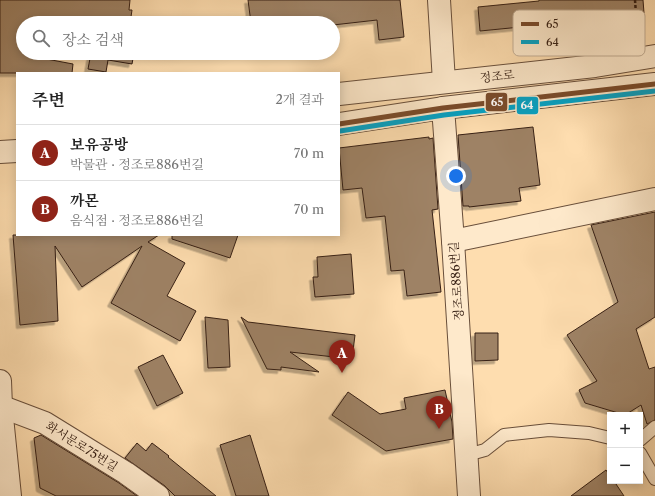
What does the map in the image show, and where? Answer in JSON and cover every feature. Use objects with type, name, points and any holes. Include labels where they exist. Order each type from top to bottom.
[{"type":"street","points":[[439,0],[444,82]]},
{"type":"street","name":"정조로","points":[[340,94],[595,66],[655,56]]},
{"type":"street","points":[[340,124],[443,108],[655,84]]},
{"type":"street","name":"정조로886번길","points":[[443,108],[469,496]]},
{"type":"street","points":[[0,152],[16,151]]},
{"type":"street","points":[[453,241],[655,199]]},
{"type":"street","points":[[0,381],[0,407],[10,496]]},
{"type":"street","name":"화서문로75번길","points":[[0,407],[45,423],[158,496]]},
{"type":"lane","points":[[643,437],[655,426]]},
{"type":"lane","points":[[467,455],[485,450],[504,435],[548,430],[589,433],[607,437]]},
{"type":"lane","points":[[643,458],[655,479]]},
{"type":"path","points":[[634,0],[635,10]]},
{"type":"building","points":[[0,0],[130,0],[129,10],[132,10],[131,16],[16,16],[16,60],[52,60],[73,64],[72,72],[0,73]]},
{"type":"building","points":[[248,0],[400,0],[404,37],[379,40],[377,20],[340,24],[340,16],[250,16]]},
{"type":"building","points":[[643,0],[644,10],[513,10],[513,28],[480,31],[478,7],[539,1]]},
{"type":"building","points":[[90,60],[108,60],[106,72],[88,69]]},
{"type":"building","points":[[108,60],[133,60],[132,64]]},
{"type":"building","points":[[533,127],[540,185],[519,188],[521,201],[469,207],[463,206],[458,135]]},
{"type":"building","points":[[429,137],[429,139],[433,138],[438,209],[432,210],[441,292],[407,296],[404,270],[391,271],[385,216],[366,218],[362,188],[343,190],[340,148]]},
{"type":"building","points":[[655,212],[655,317],[636,329],[649,369],[655,367],[655,420],[647,424],[641,405],[630,412],[615,412],[585,403],[579,390],[597,381],[567,335],[618,302],[591,225]]},
{"type":"building","points":[[13,235],[157,236],[148,242],[185,263],[167,296],[196,311],[180,341],[111,303],[142,246],[82,287],[55,246],[58,321],[20,325]]},
{"type":"building","points":[[172,236],[238,236],[230,258],[172,239]]},
{"type":"building","points":[[351,254],[354,294],[315,297],[313,277],[318,277],[317,257]]},
{"type":"building","points":[[205,317],[228,320],[230,367],[208,368]]},
{"type":"building","points":[[241,317],[248,322],[355,335],[352,359],[290,352],[319,372],[281,367],[281,370],[267,369]]},
{"type":"building","points":[[475,333],[498,333],[498,360],[475,361]]},
{"type":"building","points":[[163,355],[183,393],[157,406],[138,367]]},
{"type":"building","points":[[445,390],[452,422],[453,439],[386,451],[332,415],[348,392],[380,414],[406,409],[404,398]]},
{"type":"building","points":[[41,435],[119,483],[137,496],[56,496],[40,488],[34,438]]},
{"type":"building","points":[[250,435],[269,496],[236,496],[220,445]]},
{"type":"building","points":[[137,443],[146,451],[152,443],[216,496],[175,496],[165,486],[125,458]]},
{"type":"building","points":[[606,470],[607,484],[616,484],[624,496],[571,496]]},
{"type":"transit line","name":"65","points":[[340,124],[443,108],[655,84]]},
{"type":"transit line","name":"64","points":[[340,131],[444,115],[655,91]]},
{"type":"place","name":"보유공방","points":[[342,373]]},
{"type":"place","name":"까몬","points":[[439,429]]}]
